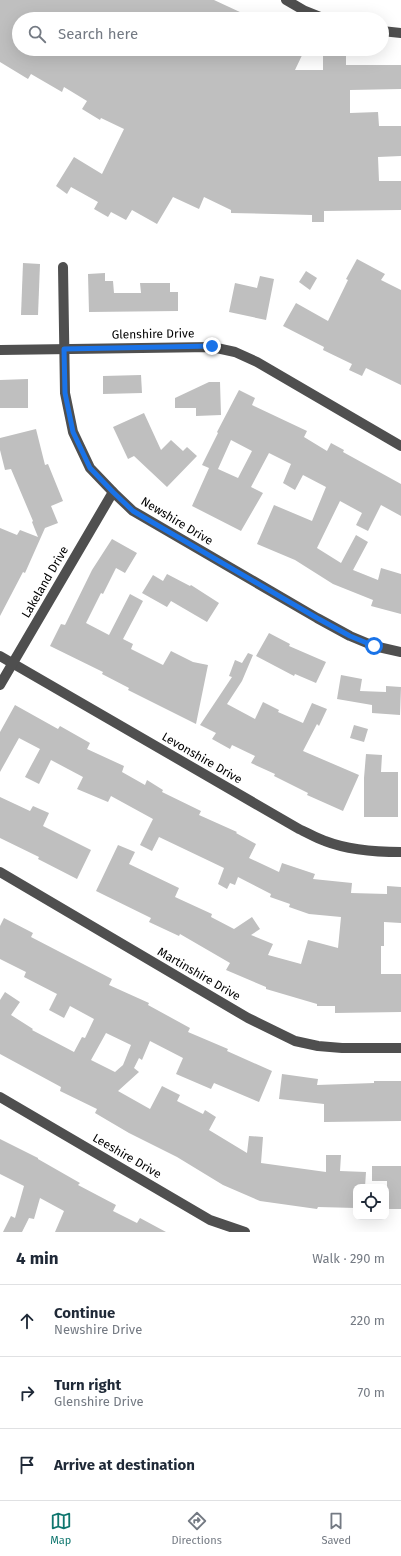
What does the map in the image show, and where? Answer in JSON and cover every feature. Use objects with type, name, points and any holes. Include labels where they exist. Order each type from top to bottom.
[{"type":"street","points":[[286,0],[308,12]]},
{"type":"street","points":[[389,32],[401,33]]},
{"type":"street","name":"Newshire Drive","points":[[63,267],[65,393],[73,432],[90,468],[133,511],[350,636],[374,646],[401,652]]},
{"type":"street","name":"Glenshire Drive","points":[[0,350],[212,346],[235,352],[257,362],[401,446]]},
{"type":"street","name":"Lakeland Drive","points":[[0,685],[113,492]]},
{"type":"street","name":"Levonshire Drive","points":[[0,656],[299,829],[325,841],[351,848],[375,852],[401,852]]},
{"type":"street","name":"Martinshire Drive","points":[[0,872],[248,1018],[295,1041],[318,1046],[342,1048],[401,1048]]},
{"type":"street","name":"Leeshire Drive","points":[[2,1101],[210,1220],[245,1232]]},
{"type":"building","points":[[0,0],[214,0],[240,12],[12,12],[12,56],[302,56],[295,70],[323,70],[323,56],[346,56],[346,65],[401,65],[401,89],[350,90],[350,113],[378,112],[379,126],[401,126],[401,156],[378,157],[379,181],[401,181],[401,210],[324,211],[324,222],[312,222],[312,215],[231,213],[231,210],[204,197],[199,209],[173,197],[157,224],[132,210],[126,220],[111,212],[108,217],[94,209],[98,202],[71,187],[67,194],[56,186],[74,157],[102,174],[124,129],[101,118],[100,120],[82,109],[87,101],[64,87],[62,92],[31,74],[28,79],[0,62]]},
{"type":"building","points":[[357,259],[385,274],[381,280],[401,290],[401,385],[366,368],[362,376],[349,370],[352,364],[323,350],[324,347],[283,326],[296,303],[328,321],[348,280],[346,279]]},
{"type":"building","points":[[23,263],[40,264],[38,315],[21,315]]},
{"type":"building","points":[[306,271],[317,278],[310,290],[299,282]]},
{"type":"building","points":[[105,273],[105,281],[113,281],[114,293],[141,293],[140,283],[170,283],[170,292],[178,292],[178,311],[89,312],[88,274]]},
{"type":"building","points":[[260,276],[274,279],[266,320],[229,312],[235,283],[257,288]]},
{"type":"building","points":[[141,375],[142,393],[103,394],[103,376]]},
{"type":"building","points":[[28,379],[28,408],[0,408],[0,380]]},
{"type":"building","points":[[209,382],[220,382],[221,415],[196,416],[196,408],[175,408],[175,398]]},
{"type":"building","points":[[239,390],[255,398],[252,405],[307,431],[304,437],[327,451],[331,443],[344,450],[343,452],[401,484],[401,516],[381,505],[368,531],[356,525],[362,513],[340,501],[317,548],[341,563],[356,535],[368,542],[353,570],[378,580],[381,568],[401,574],[401,614],[371,606],[373,600],[333,584],[295,560],[257,544],[274,505],[312,521],[326,487],[303,475],[295,490],[283,483],[291,464],[269,453],[251,487],[263,493],[241,531],[192,506],[209,468],[202,465],[218,433],[217,432]],"holes":[[[231,440],[252,451],[238,478],[218,469]]]},
{"type":"building","points":[[144,413],[161,450],[171,440],[183,451],[187,447],[197,456],[167,487],[134,456],[128,459],[113,427]]},
{"type":"building","points":[[36,429],[45,465],[48,464],[63,501],[51,506],[58,523],[45,528],[25,573],[23,572],[0,616],[0,528],[17,535],[20,530],[38,537],[32,522],[33,521],[11,469],[5,470],[0,450],[0,438]]},
{"type":"building","points":[[112,539],[137,553],[125,573],[116,568],[86,623],[109,635],[130,594],[143,601],[123,639],[133,644],[131,649],[163,665],[171,651],[193,662],[208,665],[196,724],[128,690],[129,688],[102,674],[103,672],[50,646],[61,624],[65,625],[92,570]]},
{"type":"building","points":[[167,574],[190,586],[191,585],[219,603],[207,622],[171,601],[167,607],[142,593],[153,575],[163,581]]},
{"type":"building","points":[[269,633],[290,644],[289,646],[326,662],[316,683],[295,674],[294,676],[256,656]]},
{"type":"building","points":[[248,653],[253,655],[242,681],[227,704],[255,719],[263,702],[279,710],[278,712],[303,723],[312,703],[327,709],[319,726],[317,724],[303,751],[359,775],[343,811],[307,795],[308,793],[274,776],[275,774],[251,763],[255,756],[232,745],[230,749],[212,739],[216,733],[200,725],[232,677],[229,676],[235,660],[242,663]]},
{"type":"building","points":[[341,675],[362,679],[360,691],[386,692],[386,686],[401,687],[400,715],[372,713],[372,705],[337,699]]},
{"type":"building","points":[[15,705],[58,729],[60,726],[90,743],[87,749],[124,766],[122,772],[145,785],[147,780],[163,790],[162,792],[201,811],[199,815],[237,832],[236,833],[256,844],[249,858],[279,872],[282,863],[315,874],[313,879],[352,883],[351,893],[387,894],[387,886],[401,887],[401,923],[384,922],[384,946],[381,946],[381,974],[401,974],[401,1012],[335,1013],[335,1006],[317,1006],[317,1004],[266,989],[266,987],[226,970],[230,963],[180,934],[179,936],[149,922],[151,918],[96,891],[118,845],[135,852],[129,864],[179,888],[175,897],[212,914],[211,917],[234,929],[252,917],[260,929],[251,935],[273,944],[268,955],[301,964],[308,940],[338,948],[341,917],[309,914],[289,907],[290,904],[270,897],[271,894],[238,877],[235,885],[230,883],[227,889],[218,884],[224,868],[159,837],[152,851],[140,845],[153,819],[111,796],[108,802],[77,789],[83,777],[51,760],[39,784],[25,777],[40,749],[19,738],[0,772],[0,732]]},
{"type":"building","points":[[354,725],[368,729],[364,742],[350,738]]},
{"type":"building","points":[[366,754],[382,755],[381,772],[398,772],[398,817],[364,817],[364,778]]},
{"type":"building","points":[[0,797],[30,811],[33,806],[49,813],[43,826],[91,850],[77,879],[38,859],[39,857],[0,838]]},
{"type":"building","points":[[4,918],[33,933],[31,937],[112,979],[109,985],[149,1003],[148,1005],[190,1028],[188,1032],[228,1049],[227,1051],[272,1071],[259,1102],[214,1083],[211,1089],[176,1074],[183,1058],[150,1041],[142,1060],[139,1058],[134,1068],[139,1072],[118,1091],[150,1109],[162,1086],[180,1095],[177,1101],[203,1114],[205,1110],[216,1117],[209,1130],[247,1153],[249,1136],[263,1137],[261,1163],[326,1172],[326,1155],[341,1155],[340,1171],[366,1172],[365,1184],[353,1184],[353,1208],[318,1207],[317,1209],[260,1201],[223,1185],[177,1157],[129,1133],[95,1113],[97,1109],[60,1091],[61,1087],[0,1054],[0,1000],[5,992],[20,1002],[11,1015],[33,1029],[32,1030],[74,1052],[82,1037],[85,1038],[94,1019],[70,1006],[64,1018],[49,1010],[57,994],[24,977],[26,972],[0,959],[0,926]],"holes":[[[106,1033],[131,1045],[123,1065],[115,1072],[91,1060]]]},
{"type":"building","points":[[282,1074],[318,1079],[317,1085],[374,1083],[374,1081],[401,1081],[401,1121],[324,1122],[324,1104],[279,1099]]},
{"type":"building","points":[[0,1139],[38,1158],[80,1183],[78,1185],[116,1205],[113,1211],[137,1223],[140,1218],[166,1232],[55,1232],[64,1211],[40,1198],[34,1219],[29,1218],[22,1232],[3,1232],[11,1216],[15,1218],[24,1186],[0,1174]]},
{"type":"building","points":[[372,1166],[401,1166],[401,1209],[389,1209],[389,1184],[387,1184],[387,1181],[372,1181]]},
{"type":"route","points":[[212,346],[64,349],[65,393],[73,432],[90,468],[133,511],[317,618],[350,636],[374,646]]}]
